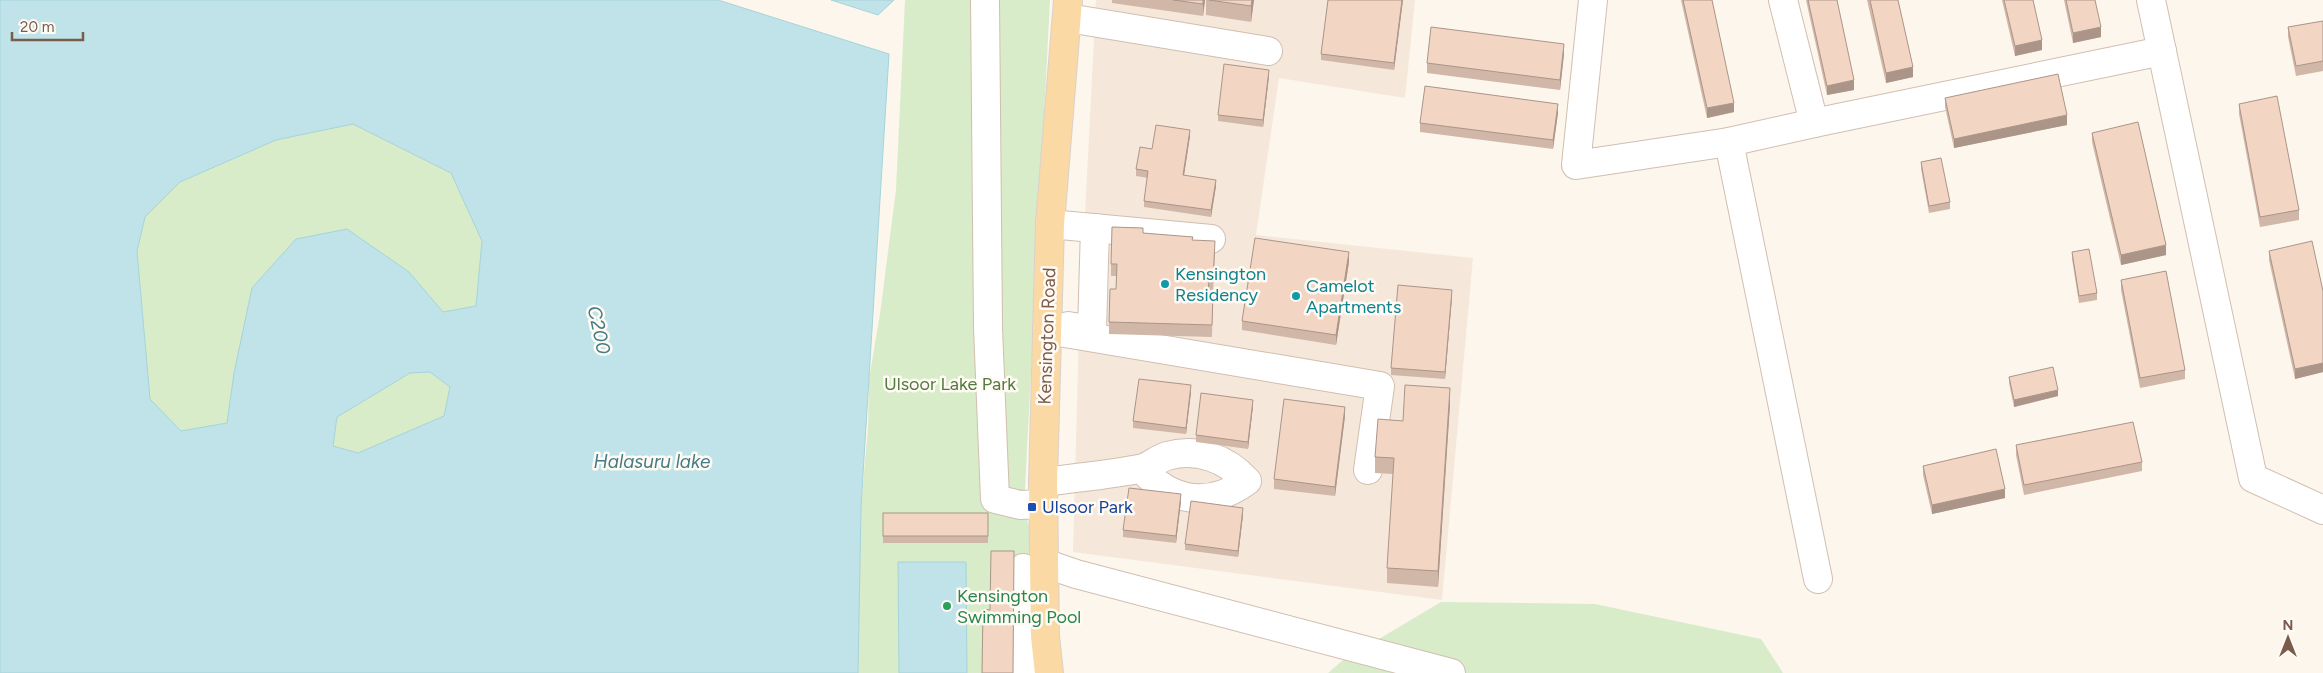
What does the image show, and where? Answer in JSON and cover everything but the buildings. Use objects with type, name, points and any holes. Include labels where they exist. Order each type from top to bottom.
[{"type":"main road","name":"Kensington Road","points":[[1049,673],[1045,636],[1033,566],[1043,493],[1050,224],[1068,9]]},
{"type":"street","points":[[985,0],[988,328],[995,499],[1020,505],[1043,493],[1142,469]]},
{"type":"street","points":[[1593,0],[1576,165],[1729,142],[2162,50]]},
{"type":"street","points":[[1783,0],[1814,123]]},
{"type":"street","points":[[2152,0],[2254,478],[2323,510]]},
{"type":"street","points":[[1068,9],[1268,51]]},
{"type":"street","points":[[1729,142],[1818,579]]},
{"type":"street","points":[[1050,224],[1211,239]]},
{"type":"street","points":[[1047,326],[1092,330],[1094,228]]},
{"type":"street","points":[[1047,326],[1380,386],[1368,470]]},
{"type":"street","points":[[1022,673],[1033,566],[1076,574],[1451,673]]},
{"type":"shaded area","points":[[1096,0],[1415,0],[1405,98],[1279,78],[1256,235],[1473,258],[1442,600],[1073,552],[1079,331]]},
{"type":"green space","name":"Ulsoor Lake Park","points":[[905,0],[1050,0],[1024,509],[1032,538],[1037,673],[858,673],[861,507],[868,428],[869,379],[880,314],[896,190]]},
{"type":"green space","points":[[353,124],[451,173],[482,241],[476,306],[443,312],[409,272],[234,373],[227,423],[181,431],[150,400],[137,251],[145,217],[180,182],[276,140]]},
{"type":"green space","points":[[430,372],[450,387],[445,416],[358,453],[333,446],[337,417],[410,373]]},
{"type":"green space","points":[[1441,602],[1595,604],[1761,639],[1783,673],[1328,673],[1342,661]]},
{"type":"water","name":"Halasuru lake","points":[[0,0],[718,0],[889,54],[861,507],[858,673],[0,673]],"holes":[[[353,124],[451,173],[482,241],[476,306],[443,312],[409,272],[347,229],[296,239],[252,288],[234,373],[227,423],[181,431],[150,399],[137,251],[145,217],[180,182],[276,140]],[[430,372],[450,387],[444,416],[358,453],[333,446],[337,417],[410,373]]]},
{"type":"water","points":[[831,0],[894,0],[878,15]]},
{"type":"water","points":[[898,562],[966,562],[967,673],[899,673]]},
{"type":"place","name":"Kensington Residency","points":[[1165,284]]},
{"type":"place","name":"Camelot Apartments","points":[[1296,296]]},
{"type":"place","name":"Ulsoor Park","points":[[1032,507]]},
{"type":"place","name":"Kensington Swimming Pool","points":[[947,606]]},
{"type":"water label","name":"C200","points":[[599,330]]}]
